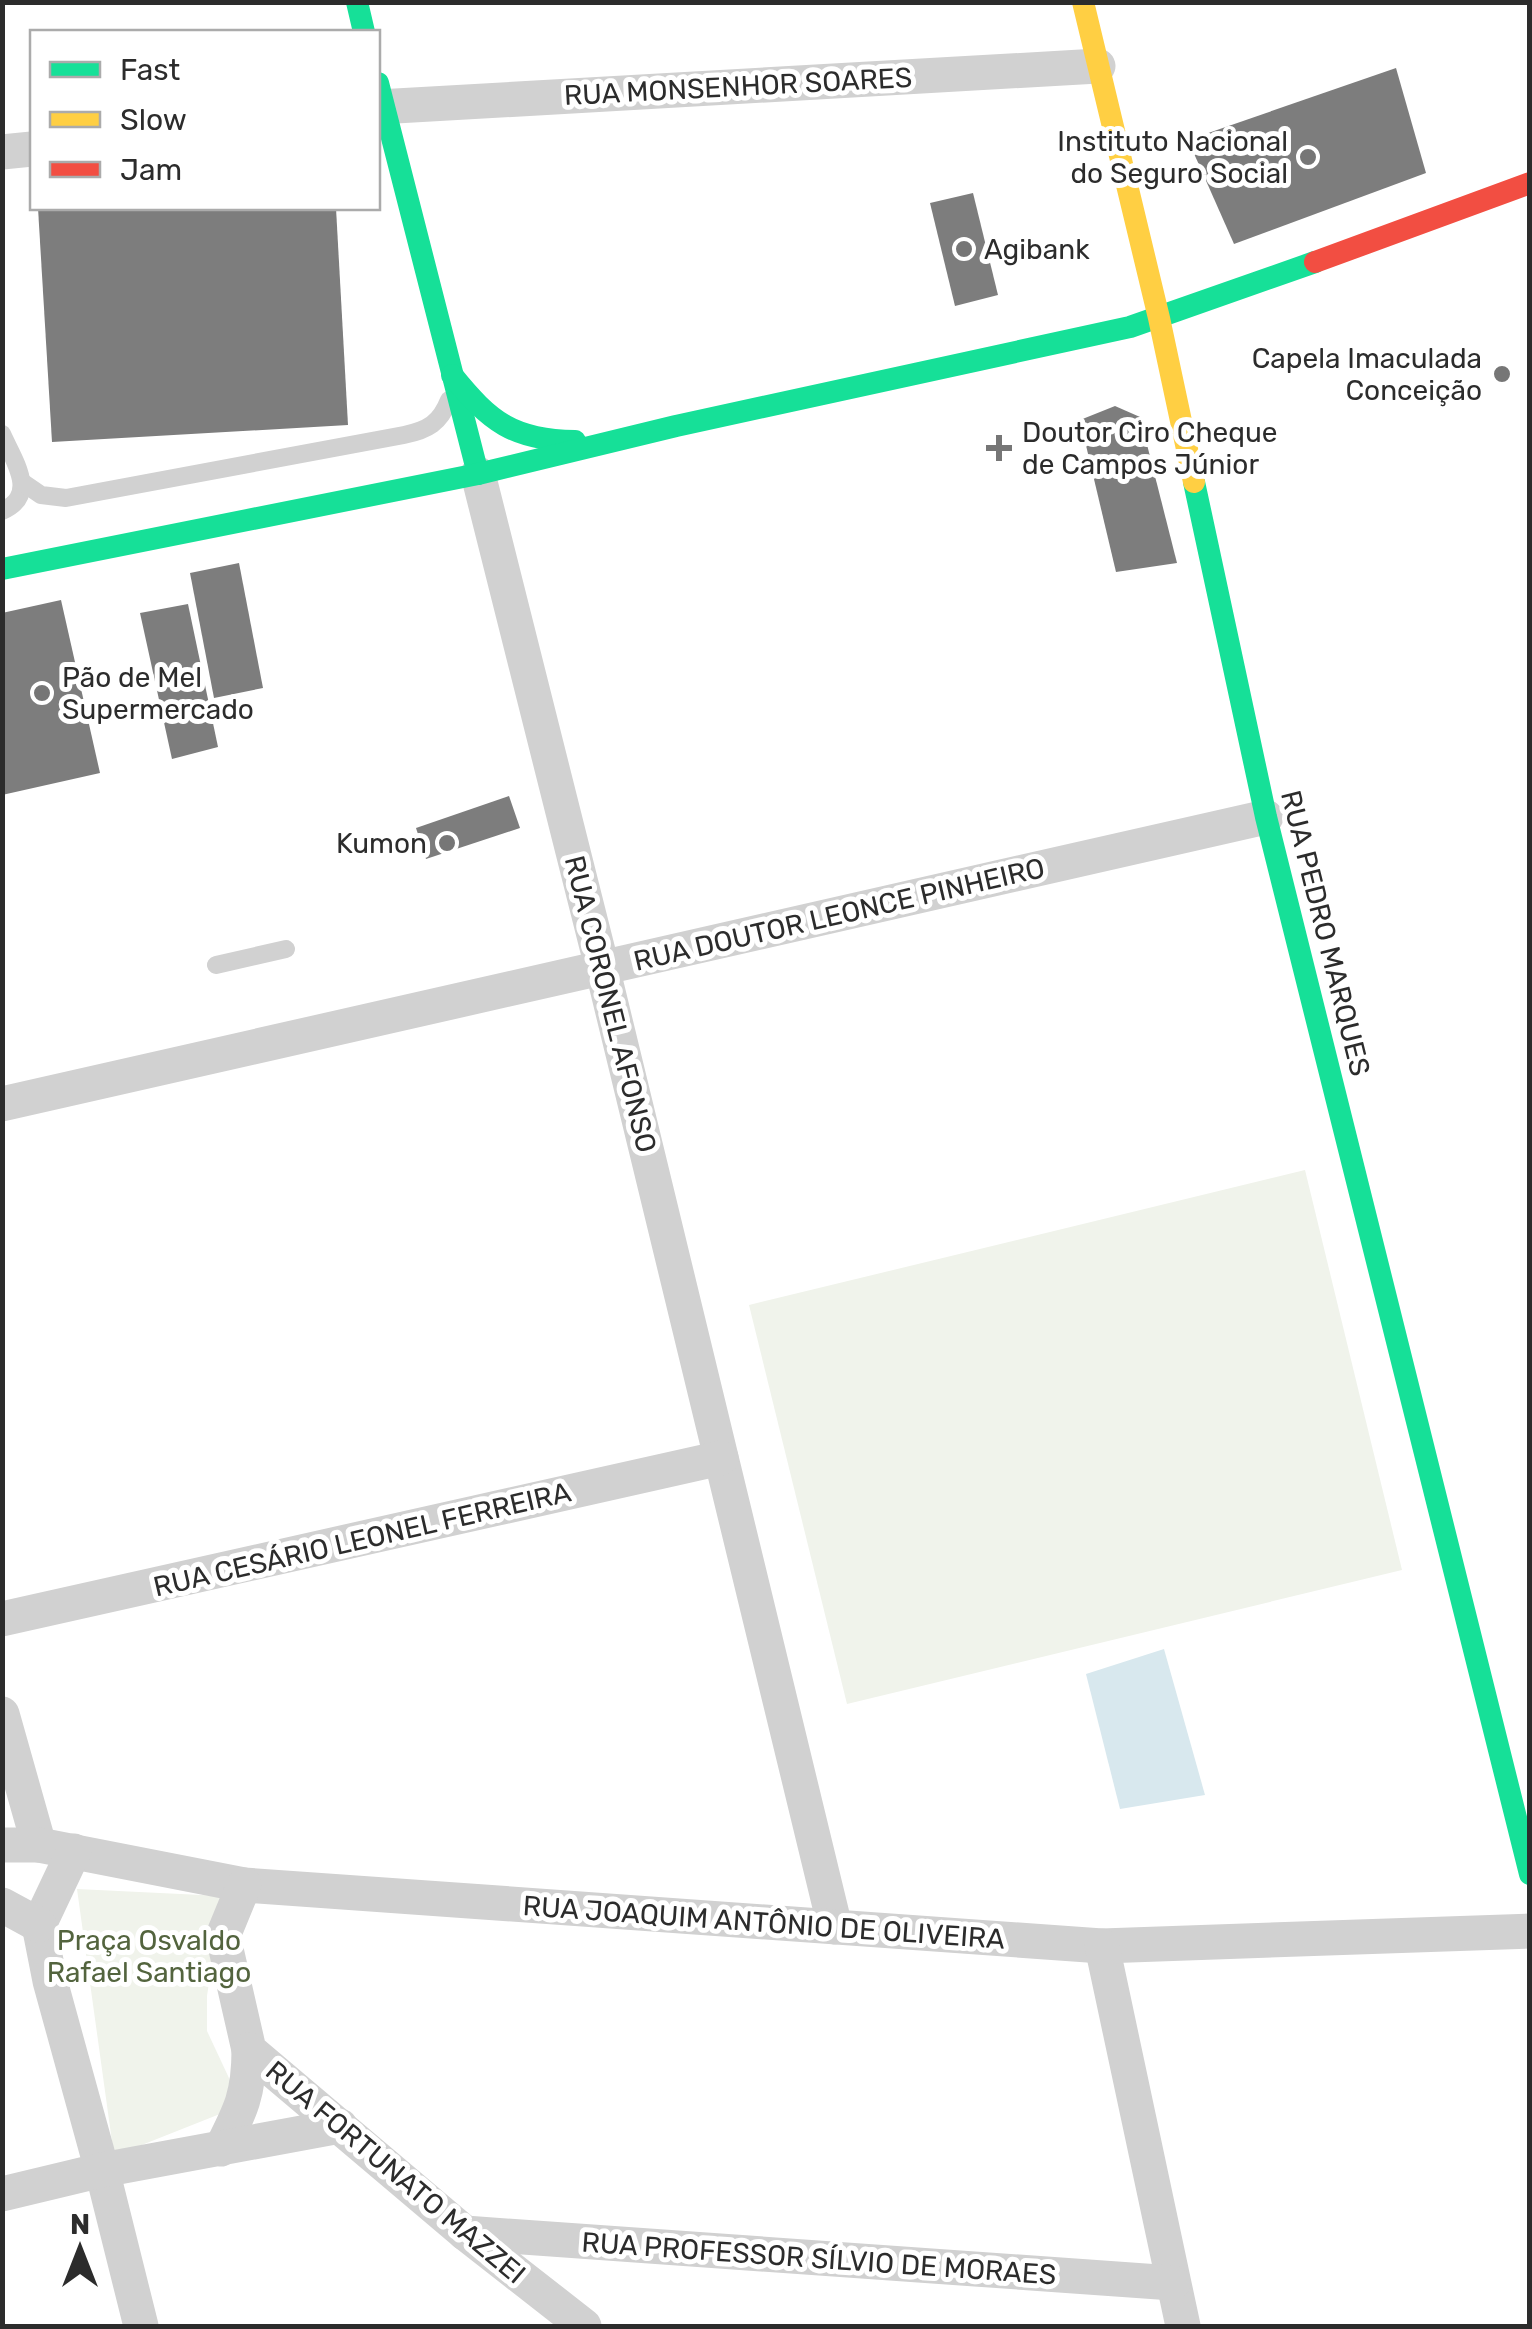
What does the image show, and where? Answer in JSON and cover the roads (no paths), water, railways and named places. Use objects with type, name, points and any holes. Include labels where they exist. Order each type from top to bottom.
[{"type":"main road","points":[[356,2],[363,30]]},
{"type":"main road","name":"RUA PEDRO MARQUES","points":[[1083,2],[1159,318],[1266,817],[1530,1874]]},
{"type":"main road","name":"RUA CORONEL AFONSO","points":[[380,103],[478,474]]},
{"type":"main road","points":[[2,569],[478,474],[720,416],[1065,342],[1159,318],[1530,183]]},
{"type":"main road","points":[[452,375],[482,412],[502,429],[528,437],[566,441],[623,440]]},
{"type":"street","name":"RUA MONSENHOR SOARES","points":[[380,99],[1098,66]]},
{"type":"street","points":[[2,152],[30,148]]},
{"type":"street","name":"RUA CORONEL AFONSO","points":[[478,474],[835,1928]]},
{"type":"street","name":"RUA DOUTOR LEONCE PINHEIRO","points":[[2,1104],[1266,817]]},
{"type":"street","name":"RUA CESÁRIO LEONEL FERREIRA","points":[[2,1619],[721,1458]]},
{"type":"street","points":[[2,1714],[39,1844]]},
{"type":"street","name":"RUA JOAQUIM ANTÔNIO DE OLIVEIRA","points":[[2,1844],[39,1844],[244,1885],[1102,1946],[1530,1930]]},
{"type":"street","points":[[74,1851],[39,1926],[50,1982],[141,2326]]},
{"type":"street","name":"RUA FORTUNATO MAZZEI","points":[[244,1885],[223,1936],[249,2050],[466,2233],[584,2326]]},
{"type":"street","points":[[2,1905],[39,1926]]},
{"type":"street","points":[[1102,1946],[1183,2326]]},
{"type":"street","points":[[221,2148],[249,2084],[249,2050]]},
{"type":"street","points":[[2,2194],[102,2170],[340,2126]]},
{"type":"street","name":"RUA PROFESSOR SÍLVIO DE MORAES","points":[[466,2233],[1173,2283]]},
{"type":"lane","points":[[2,434],[22,482],[41,495],[66,498],[424,431],[444,411],[452,375]]},
{"type":"lane","points":[[2,511],[18,502],[22,482]]},
{"type":"lane","points":[[216,965],[286,949]]},
{"type":"place","name":"Instituto Nacional do Seguro Social","points":[[1308,157]]},
{"type":"place","name":"Agibank","points":[[964,249]]},
{"type":"place","name":"Capela Imaculada Conceição","points":[[1502,374]]},
{"type":"place","name":"Doutor Ciro Cheque de Campos Júnior","points":[[999,448]]},
{"type":"place","name":"Pão de Mel Supermercado","points":[[42,693]]},
{"type":"place","name":"Kumon","points":[[447,843]]},
{"type":"park label","name":"Praça Osvaldo Rafael Santiago","points":[[149,1956]]}]
